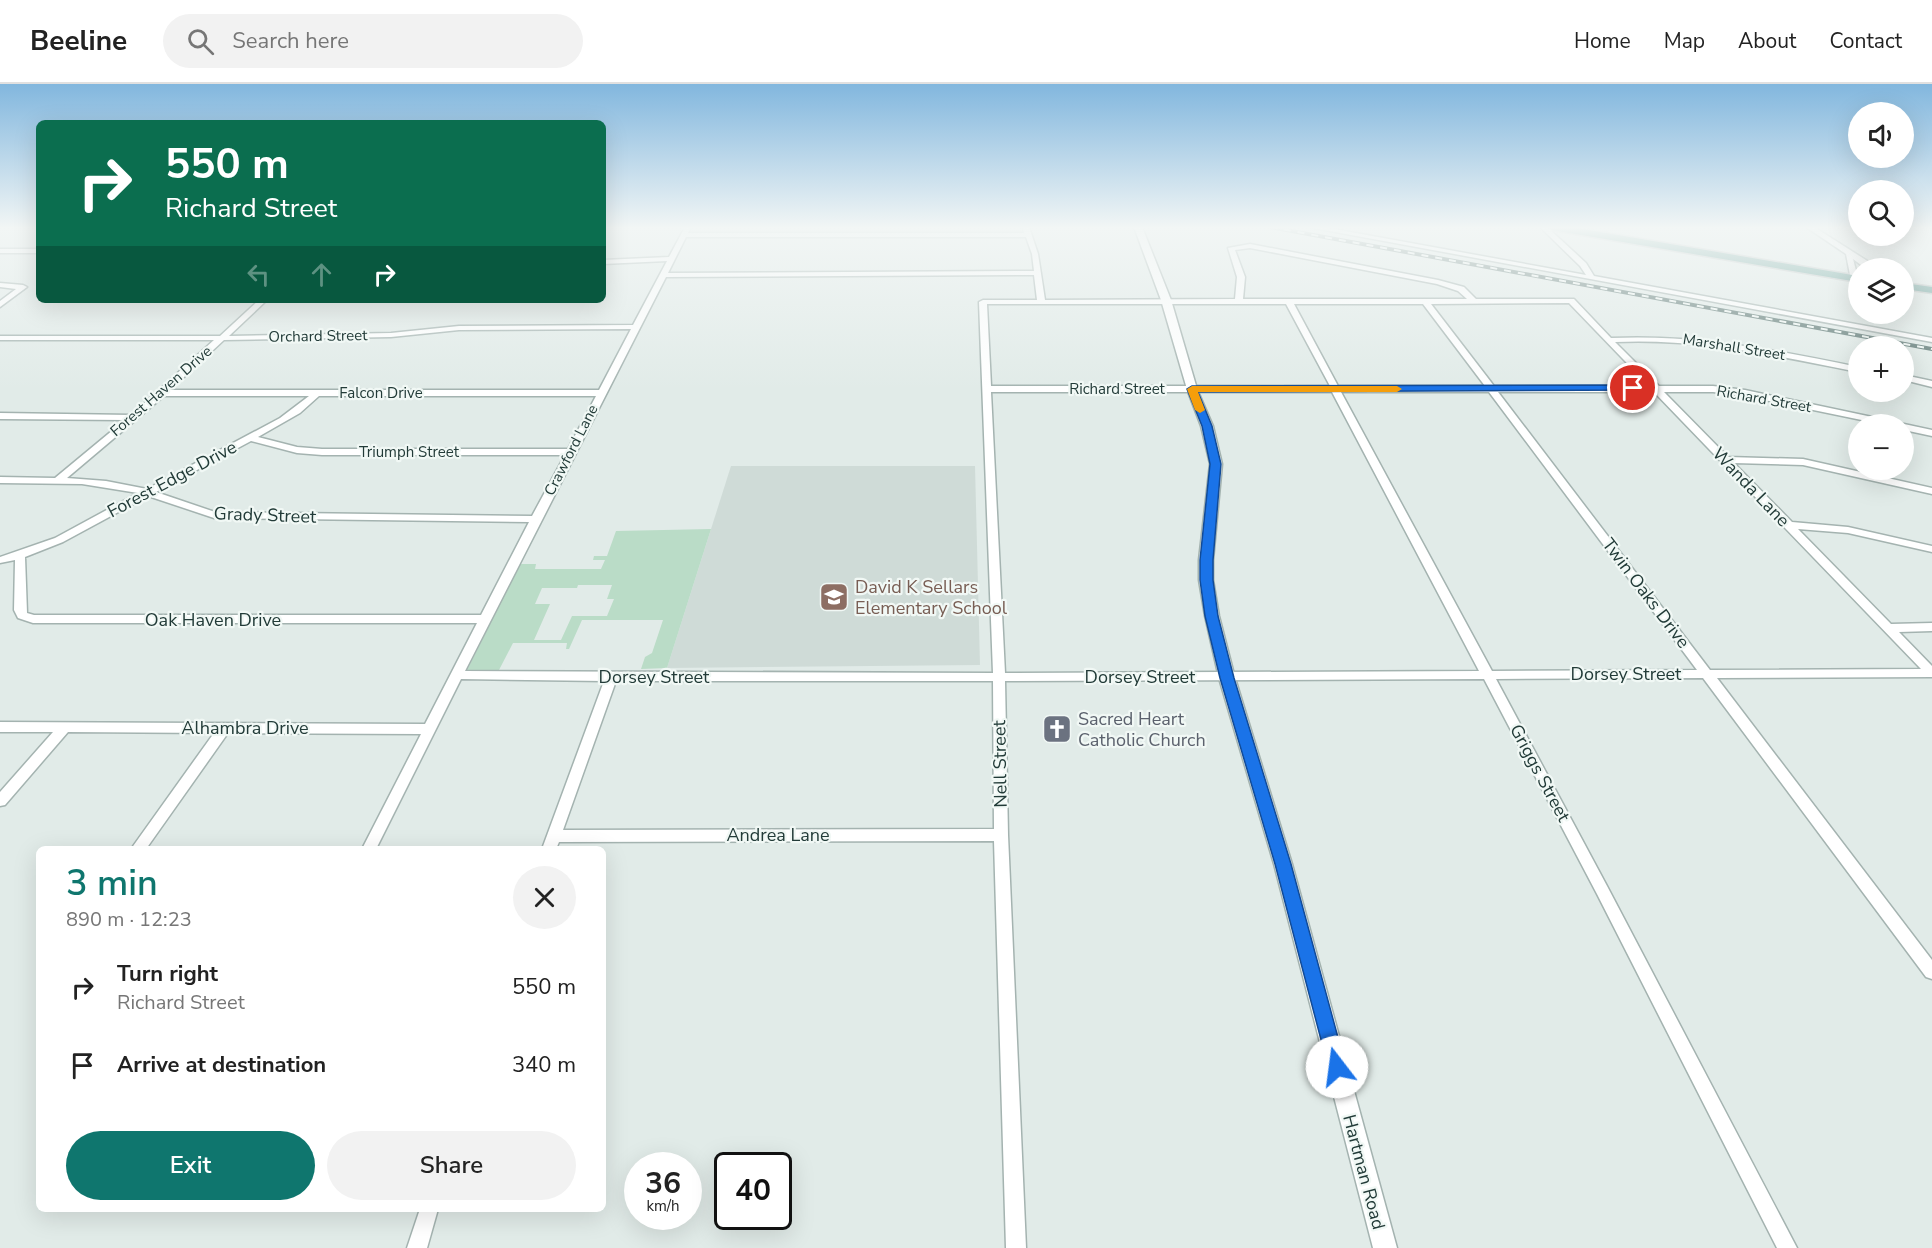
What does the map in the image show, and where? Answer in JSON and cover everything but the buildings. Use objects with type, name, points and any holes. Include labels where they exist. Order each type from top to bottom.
[{"type":"main road","points":[[1914,287],[1932,290]]},
{"type":"street","name":"Crawford Lane","points":[[457,675],[535,519],[660,281]]},
{"type":"street","points":[[1038,281],[1041,301],[1474,301]]},
{"type":"street","name":"Hartman Road","points":[[1159,281],[1192,389],[1207,426],[1216,464],[1209,515],[1206,580],[1212,616],[1227,678],[1283,864],[1385,1248]]},
{"type":"street","points":[[1239,300],[1241,281]]},
{"type":"street","points":[[1434,281],[1461,289],[1474,301]]},
{"type":"street","points":[[1614,281],[1932,340]]},
{"type":"street","points":[[0,285],[23,287],[0,305]]},
{"type":"street","name":"Griggs Street","points":[[1288,300],[1608,900],[1787,1248]]},
{"type":"street","name":"Wanda Lane","points":[[1474,301],[1570,300],[1932,673]]},
{"type":"street","name":"Nell Street","points":[[1016,1248],[1001,835],[999,677],[987,357],[981,306],[986,301],[1041,301]]},
{"type":"street","name":"Twin Oaks Drive","points":[[1425,301],[1493,388],[1932,972]]},
{"type":"street","name":"Forest Haven Drive","points":[[57,481],[130,417],[162,393],[260,303]]},
{"type":"street","name":"Orchard Street","points":[[0,338],[222,338],[375,335],[459,328],[636,327]]},
{"type":"street","name":"Marshall Street","points":[[1609,340],[1660,337],[1714,341],[1848,367]]},
{"type":"street","points":[[1914,380],[1932,384]]},
{"type":"street","name":"Richard Street","points":[[987,389],[1713,389],[1746,393],[1848,415]]},
{"type":"street","name":"Falcon Drive","points":[[162,393],[600,393]]},
{"type":"street","name":"Forest Edge Drive","points":[[20,555],[59,540],[251,438],[297,411],[317,393]]},
{"type":"street","points":[[0,416],[130,417]]},
{"type":"street","points":[[1914,429],[1932,433]]},
{"type":"street","name":"Triumph Street","points":[[251,438],[297,450],[322,452],[570,452]]},
{"type":"street","points":[[1726,460],[1803,462],[1932,491]]},
{"type":"street","name":"Grady Street","points":[[0,480],[106,484],[146,492],[193,509],[224,516],[535,519]]},
{"type":"street","points":[[1789,525],[1848,530],[1932,549]]},
{"type":"street","points":[[0,560],[20,555]]},
{"type":"street","name":"Oak Haven Drive","points":[[20,555],[20,610],[22,615],[33,619],[485,619]]},
{"type":"street","points":[[1889,628],[1932,627]]},
{"type":"street","name":"Dorsey Street","points":[[457,675],[1227,678],[1487,674],[1932,673]]},
{"type":"street","points":[[371,846],[457,675]]},
{"type":"street","points":[[552,842],[611,677]]},
{"type":"street","name":"Alhambra Drive","points":[[0,727],[430,729]]},
{"type":"street","points":[[0,801],[65,727]]},
{"type":"street","points":[[140,846],[224,728]]},
{"type":"street","name":"Andrea Lane","points":[[552,842],[1001,835]]},
{"type":"street","points":[[417,1248],[428,1212]]},
{"type":"shaded area","name":"David K Sellars Elementary School","points":[[731,466],[975,466],[980,665],[667,668]]},
{"type":"green space","points":[[711,529],[667,668],[641,669],[645,657],[652,653],[663,620],[582,620],[569,649],[566,649],[567,643],[513,643],[499,670],[467,670],[520,564],[536,564],[535,569],[601,569],[605,560],[593,560],[594,556],[607,556],[616,531]],"holes":[[[612,585],[607,599],[614,599],[607,616],[572,616],[561,640],[534,640],[550,604],[535,604],[542,588]]]},
{"type":"railway","points":[[1565,281],[1932,349]]},
{"type":"slow traffic","points":[[1200,410],[1192,389],[1397,389]]},
{"type":"place","name":"David K Sellars Elementary School","points":[[834,597]]},
{"type":"place","name":"Sacred Heart Catholic Church","points":[[1057,729]]},
{"type":"route","points":[[1337,1067],[1283,864],[1227,678],[1212,616],[1206,580],[1206,560],[1216,464],[1207,426],[1192,389],[1633,388]]}]
